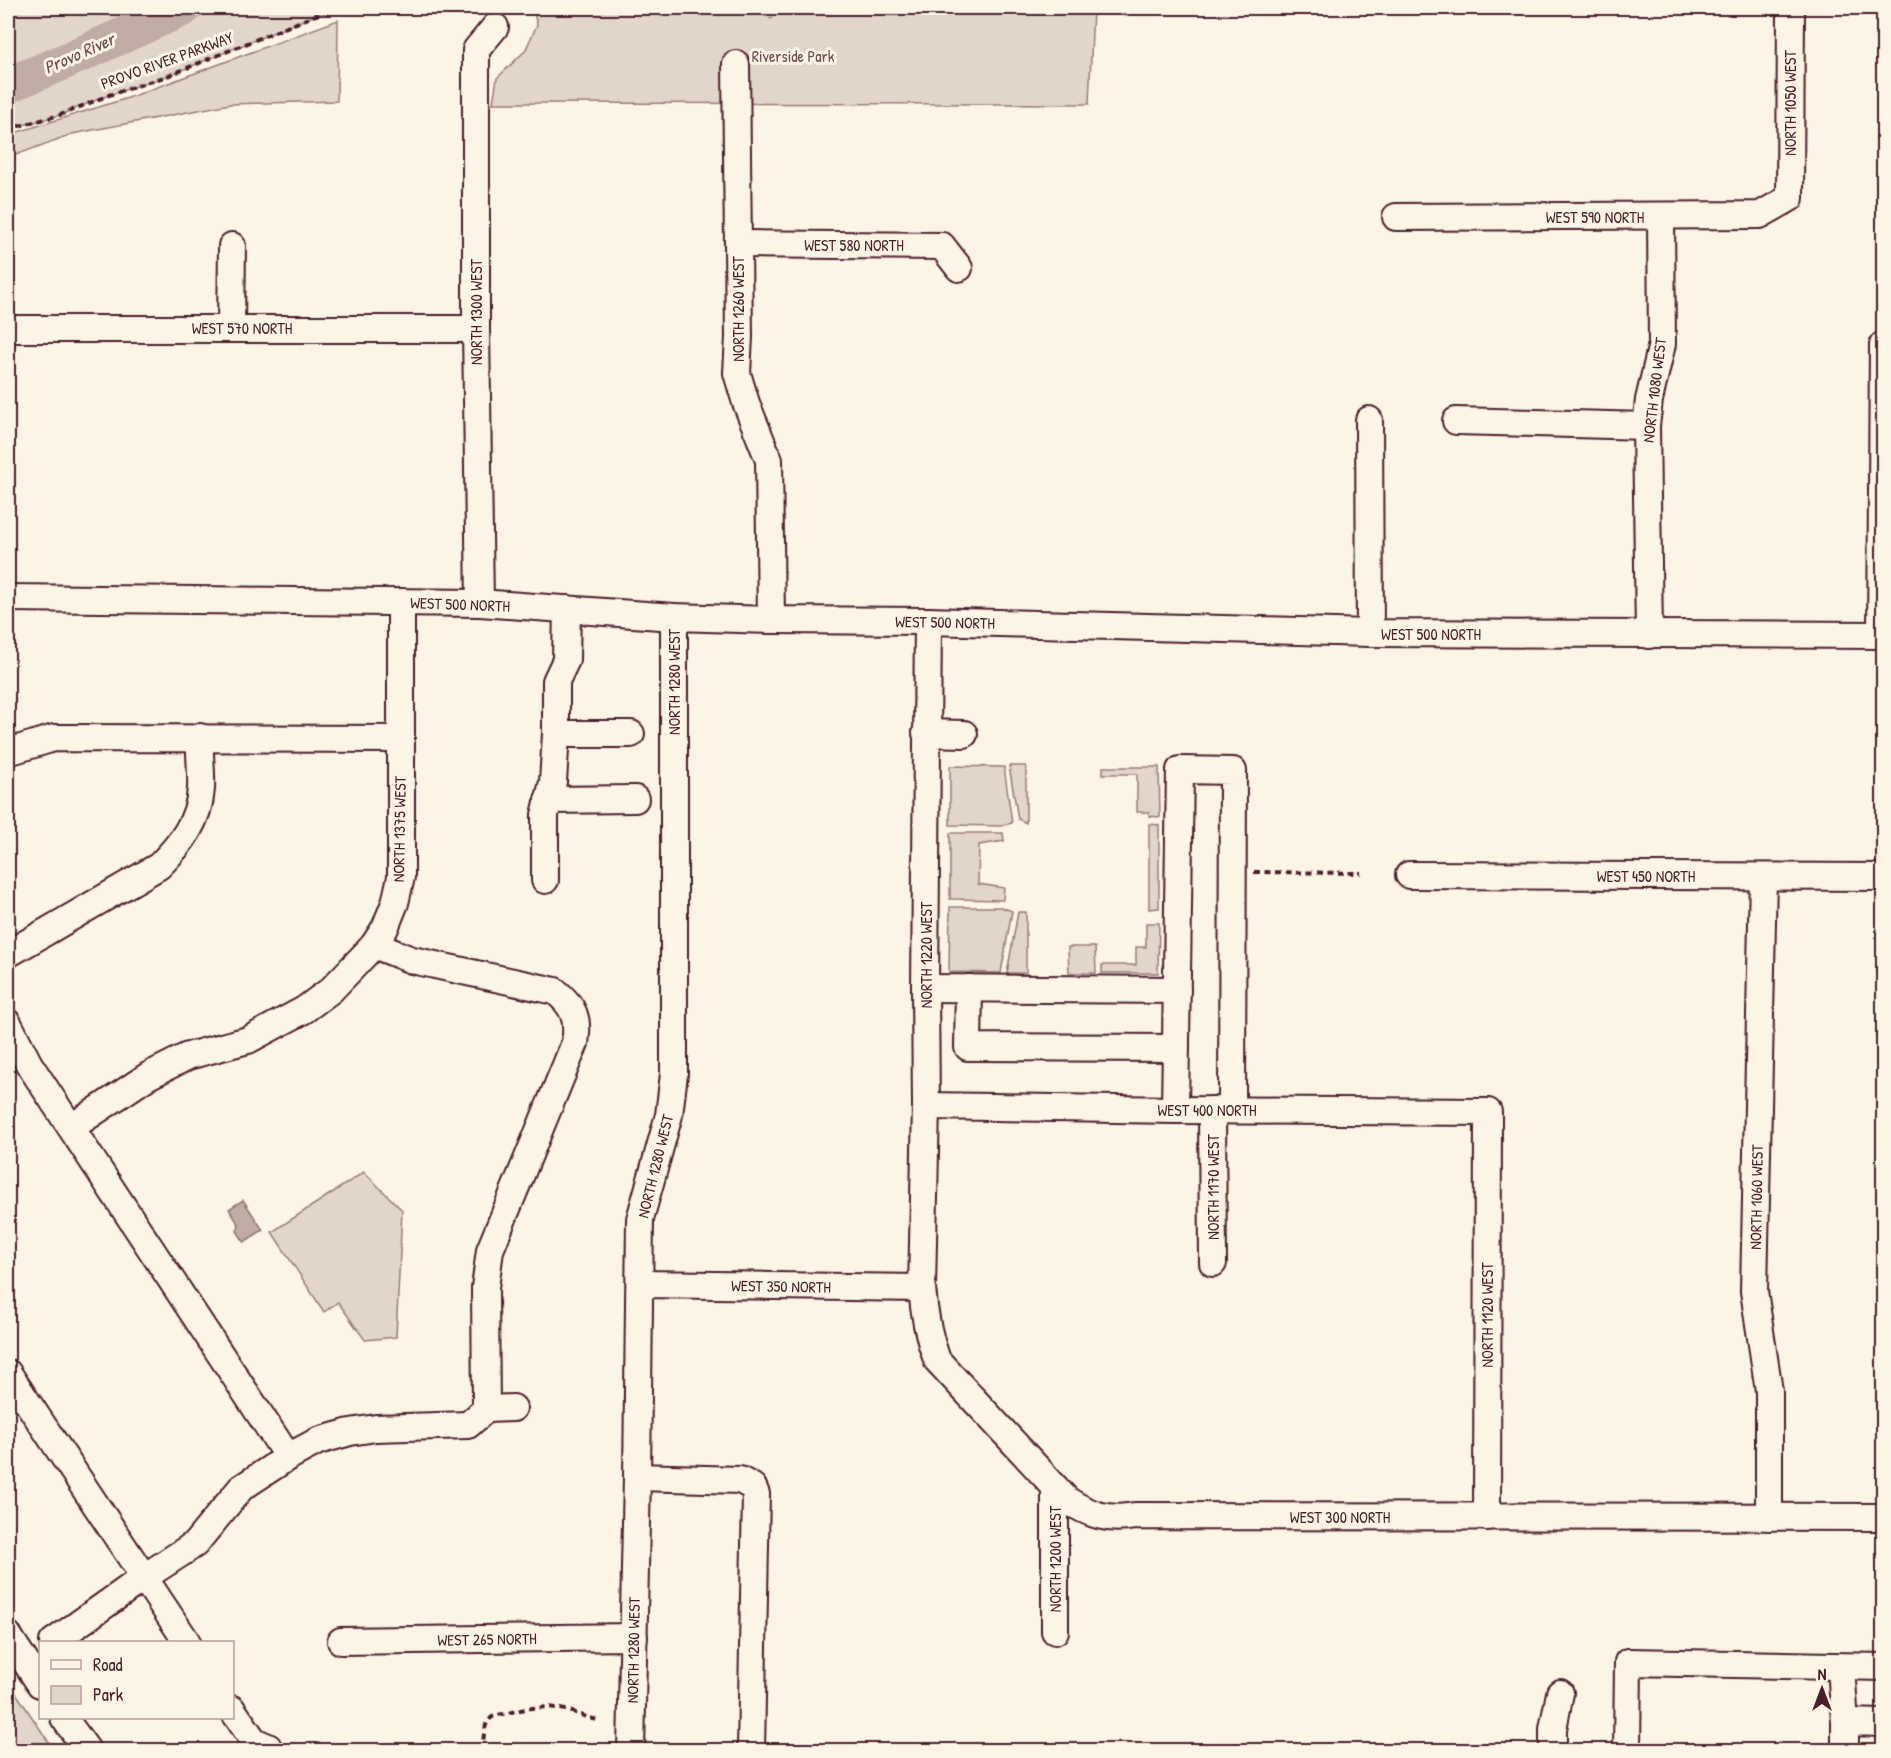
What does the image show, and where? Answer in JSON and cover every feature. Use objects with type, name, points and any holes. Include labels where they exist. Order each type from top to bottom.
[{"type":"street","name":"NORTH 1050 WEST","points":[[1790,198],[1791,8]]},
{"type":"street","name":"NORTH 1300 WEST","points":[[480,603],[476,329],[476,50],[495,27]]},
{"type":"street","name":"NORTH 1260 WEST","points":[[736,64],[739,337],[737,373],[746,403],[770,460],[771,620]]},
{"type":"street","name":"WEST 590 NORTH","points":[[1396,217],[1760,215],[1790,198]]},
{"type":"street","name":"NORTH 1080 WEST","points":[[1649,635],[1646,426],[1649,400],[1662,344],[1661,217]]},
{"type":"street","name":"WEST 580 NORTH","points":[[738,244],[942,246],[958,268]]},
{"type":"street","points":[[231,328],[232,246]]},
{"type":"street","name":"WEST 570 NORTH","points":[[8,329],[476,329]]},
{"type":"street","points":[[1882,634],[1883,345]]},
{"type":"street","points":[[1370,420],[1370,633]]},
{"type":"street","points":[[1455,421],[1646,426]]},
{"type":"street","name":"WEST 500 NORTH","points":[[8,598],[480,603],[674,617],[928,621],[1370,633],[1882,634]]},
{"type":"street","name":"NORTH 1375 WEST","points":[[72,1127],[148,1076],[188,1056],[248,1040],[304,1010],[331,990],[374,945],[385,928],[395,903],[400,877],[401,602]]},
{"type":"street","points":[[545,880],[545,815],[553,782],[556,681],[566,660],[567,609]]},
{"type":"street","name":"NORTH 1280 WEST","points":[[630,1750],[634,1637],[640,1219],[669,1115],[674,1074],[674,617]]},
{"type":"street","name":"NORTH 1220 WEST","points":[[922,1288],[926,1106],[928,621]]},
{"type":"street","points":[[926,733],[964,734]]},
{"type":"street","points":[[556,734],[631,734]]},
{"type":"street","points":[[8,954],[159,866],[178,847],[189,830],[198,808],[201,789],[200,737]]},
{"type":"street","points":[[8,752],[54,738],[400,739]]},
{"type":"street","name":"NORTH 1170 WEST","points":[[1176,990],[1180,770],[1233,771],[1233,871],[1213,1263]]},
{"type":"street","points":[[548,800],[636,799]]},
{"type":"street","name":"WEST 450 NORTH","points":[[1409,875],[1884,877]]},
{"type":"street","name":"NORTH 1060 WEST","points":[[1763,877],[1754,1291],[1769,1391],[1769,1517]]},
{"type":"street","points":[[374,945],[412,960],[555,991],[565,999],[575,1016],[578,1029],[575,1043],[490,1250],[485,1288],[486,1409]]},
{"type":"street","points":[[925,988],[1176,990],[1175,1110]]},
{"type":"street","points":[[969,988],[968,1047],[1176,1048]]},
{"type":"street","points":[[8,1023],[29,1064],[288,1457]]},
{"type":"street","name":"WEST 400 NORTH","points":[[926,1106],[1488,1112]]},
{"type":"street","name":"NORTH 1120 WEST","points":[[1487,1517],[1488,1112]]},
{"type":"street","name":"WEST 350 NORTH","points":[[640,1284],[922,1288]]},
{"type":"street","name":"WEST 300 NORTH","points":[[922,1288],[929,1338],[937,1360],[1067,1500],[1083,1511],[1102,1517],[1122,1519],[1135,1516],[1884,1517]]},
{"type":"street","points":[[8,1373],[186,1641]]},
{"type":"street","points":[[53,1641],[195,1544],[241,1488],[288,1457],[318,1441],[376,1428],[468,1425],[486,1409],[513,1408]]},
{"type":"street","points":[[637,1477],[740,1480],[753,1487],[756,1494],[751,1750]]},
{"type":"street","name":"NORTH 1200 WEST","points":[[1055,1488],[1055,1631]]},
{"type":"street","points":[[8,1635],[33,1656],[39,1680]]},
{"type":"street","name":"WEST 265 NORTH","points":[[341,1641],[634,1637]]},
{"type":"street","points":[[1627,1750],[1628,1662],[1841,1668],[1884,1667]]},
{"type":"street","points":[[1841,1668],[1845,1750]]},
{"type":"street","points":[[1553,1750],[1553,1729],[1560,1693]]},
{"type":"street","points":[[234,1712],[254,1741],[268,1747]]},
{"type":"street","points":[[65,1719],[87,1750]]},
{"type":"street","points":[[1845,1722],[1884,1723]]},
{"type":"path","name":"PROVO RIVER PARKWAY","points":[[8,129],[60,115],[109,95],[171,75],[333,8]]},
{"type":"path","points":[[769,8],[771,19]]},
{"type":"path","points":[[1233,871],[1362,873]]},
{"type":"path","points":[[482,1750],[486,1725],[495,1715],[532,1708],[556,1708],[600,1720]]},
{"type":"green space","points":[[8,8],[333,8],[170,75],[109,95],[60,115],[8,129]]},
{"type":"green space","name":"Riverside Park","points":[[533,8],[1093,8],[1089,104],[493,103],[497,78],[525,51],[537,25]]},
{"type":"green space","points":[[338,20],[337,101],[230,104],[72,134],[8,158],[8,135],[128,98]]},
{"type":"green space","points":[[950,766],[1004,767],[1012,823],[1001,826],[950,825]]},
{"type":"green space","points":[[1009,766],[1026,766],[1026,823],[1018,819]]},
{"type":"green space","points":[[1103,767],[1159,767],[1160,817],[1149,816],[1149,812],[1137,812],[1137,774],[1103,774]]},
{"type":"green space","points":[[1149,824],[1159,825],[1159,908],[1149,909]]},
{"type":"green space","points":[[950,833],[1003,833],[1004,841],[979,845],[978,884],[1004,888],[1003,900],[950,899]]},
{"type":"green space","points":[[950,907],[1001,907],[1012,911],[1001,973],[949,972]]},
{"type":"green space","points":[[1018,912],[1026,912],[1026,973],[1007,973]]},
{"type":"green space","points":[[1146,923],[1159,923],[1158,973],[1102,973],[1102,965],[1136,965],[1136,947],[1146,947]]},
{"type":"green space","points":[[1068,947],[1095,947],[1096,973],[1069,973]]},
{"type":"green space","points":[[364,1172],[402,1210],[396,1337],[365,1340],[338,1302],[324,1312],[272,1232]]},
{"type":"green space","points":[[8,1681],[54,1750],[8,1750]]},
{"type":"shaded area","points":[[243,1200],[263,1230],[244,1242],[237,1231],[239,1225],[229,1209]]},
{"type":"waterway","name":"Provo River","points":[[8,85],[184,8]]}]
